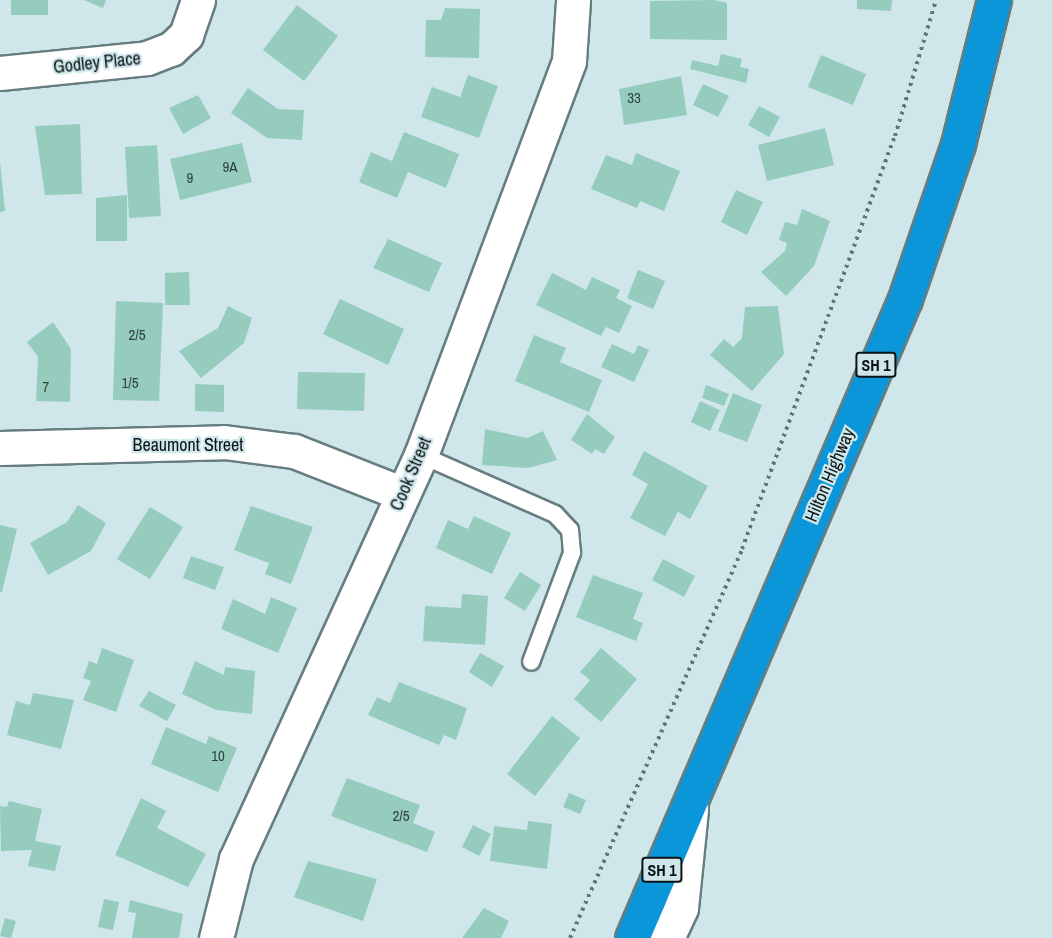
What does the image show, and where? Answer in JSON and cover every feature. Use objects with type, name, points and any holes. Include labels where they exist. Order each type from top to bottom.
[{"type":"highway","name":"Hilton Highway","points":[[632,938],[905,299],[958,144],[994,0]]},
{"type":"street","name":"Godley Place","points":[[0,73],[147,58],[171,49],[186,35],[198,0]]},
{"type":"street","name":"Cook Street","points":[[216,938],[236,859],[421,455],[569,62],[573,0]]},
{"type":"street","name":"Beaumont Street","points":[[0,448],[224,442],[294,451],[403,494]]},
{"type":"street","points":[[667,938],[681,908],[691,801]]},
{"type":"lane","points":[[421,455],[555,514],[570,530],[572,553],[531,662]]},
{"type":"path","points":[[570,938],[676,688],[738,560],[895,136],[936,0]]},
{"type":"building","points":[[11,0],[48,0],[48,15],[11,15]]},
{"type":"building","points":[[84,0],[106,0],[103,8]]},
{"type":"building","points":[[714,0],[727,3],[727,40],[650,39],[650,1]]},
{"type":"building","points":[[857,0],[892,0],[891,11],[857,9]]},
{"type":"building","points":[[297,5],[338,36],[304,81],[263,50]]},
{"type":"building","points":[[445,8],[480,9],[479,58],[425,57],[426,20],[441,20]]},
{"type":"building","points":[[721,54],[742,59],[740,67],[749,69],[746,83],[690,69],[692,60],[718,66]]},
{"type":"building","points":[[821,55],[866,74],[853,105],[808,87]]},
{"type":"building","points":[[468,75],[498,86],[479,138],[421,117],[432,87],[460,97]]},
{"type":"building","points":[[681,76],[687,115],[624,125],[619,89]]},
{"type":"building","points":[[703,84],[729,96],[718,117],[693,105]]},
{"type":"building","points":[[248,88],[278,109],[304,110],[302,140],[267,138],[231,113]]},
{"type":"building","points":[[198,95],[211,118],[183,134],[169,108]]},
{"type":"building","points":[[759,106],[780,117],[769,137],[748,125]]},
{"type":"building","points":[[80,124],[82,194],[45,195],[35,126]]},
{"type":"building","points":[[825,128],[834,165],[767,181],[758,145]]},
{"type":"building","points":[[404,132],[459,154],[446,188],[408,172],[397,198],[359,182],[371,152],[392,161]]},
{"type":"building","points":[[242,143],[252,182],[180,200],[170,159]]},
{"type":"building","points":[[157,145],[161,216],[129,218],[125,147]]},
{"type":"building","points":[[636,153],[680,171],[664,211],[640,201],[637,208],[591,189],[606,155],[632,165]]},
{"type":"building","points":[[0,162],[5,211],[0,212]]},
{"type":"building","points":[[736,190],[763,202],[747,235],[721,222]]},
{"type":"building","points":[[127,195],[127,241],[96,241],[96,198]]},
{"type":"building","points":[[802,209],[830,221],[814,266],[786,296],[761,272],[785,251],[787,243],[779,240],[785,222],[797,225]]},
{"type":"building","points":[[388,239],[442,263],[429,292],[373,268]]},
{"type":"building","points":[[638,270],[665,281],[653,309],[627,298]]},
{"type":"building","points":[[189,272],[190,305],[165,305],[165,273]]},
{"type":"building","points":[[552,273],[586,290],[592,277],[620,290],[616,298],[632,306],[619,333],[606,327],[601,336],[536,305]]},
{"type":"building","points":[[340,299],[404,329],[388,365],[323,334]]},
{"type":"building","points":[[116,301],[163,303],[159,401],[113,400]]},
{"type":"building","points":[[228,306],[252,318],[244,343],[201,378],[179,351],[218,328]]},
{"type":"building","points":[[778,306],[784,354],[752,391],[710,355],[724,339],[733,347],[742,338],[745,307]]},
{"type":"building","points":[[53,322],[71,349],[70,402],[36,401],[38,357],[27,342]]},
{"type":"building","points":[[534,335],[566,348],[560,362],[602,380],[589,412],[515,381]]},
{"type":"building","points":[[612,344],[634,354],[638,345],[649,350],[634,382],[601,367]]},
{"type":"building","points":[[298,372],[365,373],[364,411],[297,409]]},
{"type":"building","points":[[195,384],[224,385],[224,412],[195,411]]},
{"type":"building","points":[[706,385],[729,394],[724,406],[702,398]]},
{"type":"building","points":[[733,393],[762,405],[747,442],[718,431]]},
{"type":"building","points":[[700,401],[720,410],[710,431],[691,422]]},
{"type":"building","points":[[587,414],[615,437],[604,454],[595,449],[592,454],[571,440]]},
{"type":"building","points":[[485,429],[527,438],[543,431],[557,460],[528,468],[482,465]]},
{"type":"building","points":[[644,451],[708,486],[690,519],[678,512],[665,536],[630,518],[648,484],[632,475]]},
{"type":"building","points":[[78,505],[106,523],[91,551],[48,575],[30,543],[67,522]]},
{"type":"building","points":[[251,506],[313,527],[291,584],[265,574],[269,563],[234,550]]},
{"type":"building","points":[[150,507],[183,527],[150,579],[117,559]]},
{"type":"building","points":[[474,516],[511,533],[492,574],[436,548],[448,520],[468,529]]},
{"type":"building","points":[[0,525],[17,529],[2,592],[0,592]]},
{"type":"building","points":[[191,556],[224,567],[215,590],[183,578]]},
{"type":"building","points":[[663,559],[695,576],[684,597],[652,580]]},
{"type":"building","points":[[520,572],[541,585],[525,611],[504,598]]},
{"type":"building","points":[[593,575],[643,593],[633,619],[643,623],[636,641],[576,617]]},
{"type":"building","points":[[462,594],[488,596],[485,645],[423,641],[425,606],[461,608]]},
{"type":"building","points":[[271,597],[297,608],[278,653],[221,629],[233,599],[265,614]]},
{"type":"building","points":[[102,648],[134,660],[116,712],[83,700],[91,681],[83,678],[89,661],[97,664]]},
{"type":"building","points":[[601,648],[637,679],[601,722],[574,699],[590,680],[580,672]]},
{"type":"building","points":[[480,653],[504,666],[492,687],[469,672]]},
{"type":"building","points":[[195,661],[224,675],[225,667],[255,671],[252,714],[216,710],[182,694]]},
{"type":"building","points":[[399,682],[467,708],[456,740],[444,735],[439,745],[368,715],[377,697],[390,703]]},
{"type":"building","points":[[149,691],[176,705],[167,721],[139,706]]},
{"type":"building","points":[[33,693],[74,700],[61,749],[7,735],[16,701],[30,705]]},
{"type":"building","points":[[552,716],[580,738],[535,796],[507,774]]},
{"type":"building","points":[[166,727],[206,744],[209,736],[237,748],[218,792],[151,764]]},
{"type":"building","points":[[347,778],[420,805],[413,823],[435,832],[427,852],[331,816]]},
{"type":"building","points":[[569,793],[586,800],[580,814],[563,807]]},
{"type":"building","points":[[141,798],[166,811],[157,828],[206,854],[188,887],[115,855]]},
{"type":"building","points":[[9,801],[42,809],[35,841],[61,846],[55,871],[28,866],[32,850],[1,851],[0,806],[7,807]]},
{"type":"building","points":[[528,821],[552,824],[547,869],[490,861],[494,826],[527,830]]},
{"type":"building","points":[[473,825],[491,834],[479,856],[462,847]]},
{"type":"building","points":[[308,861],[377,879],[363,921],[294,897]]},
{"type":"building","points":[[104,899],[119,902],[113,930],[98,927]]},
{"type":"building","points":[[130,900],[183,914],[179,938],[132,938],[136,913],[128,912]]},
{"type":"building","points":[[484,908],[509,921],[501,938],[462,938]]},
{"type":"building","points":[[5,918],[16,921],[11,938],[0,936]]}]
